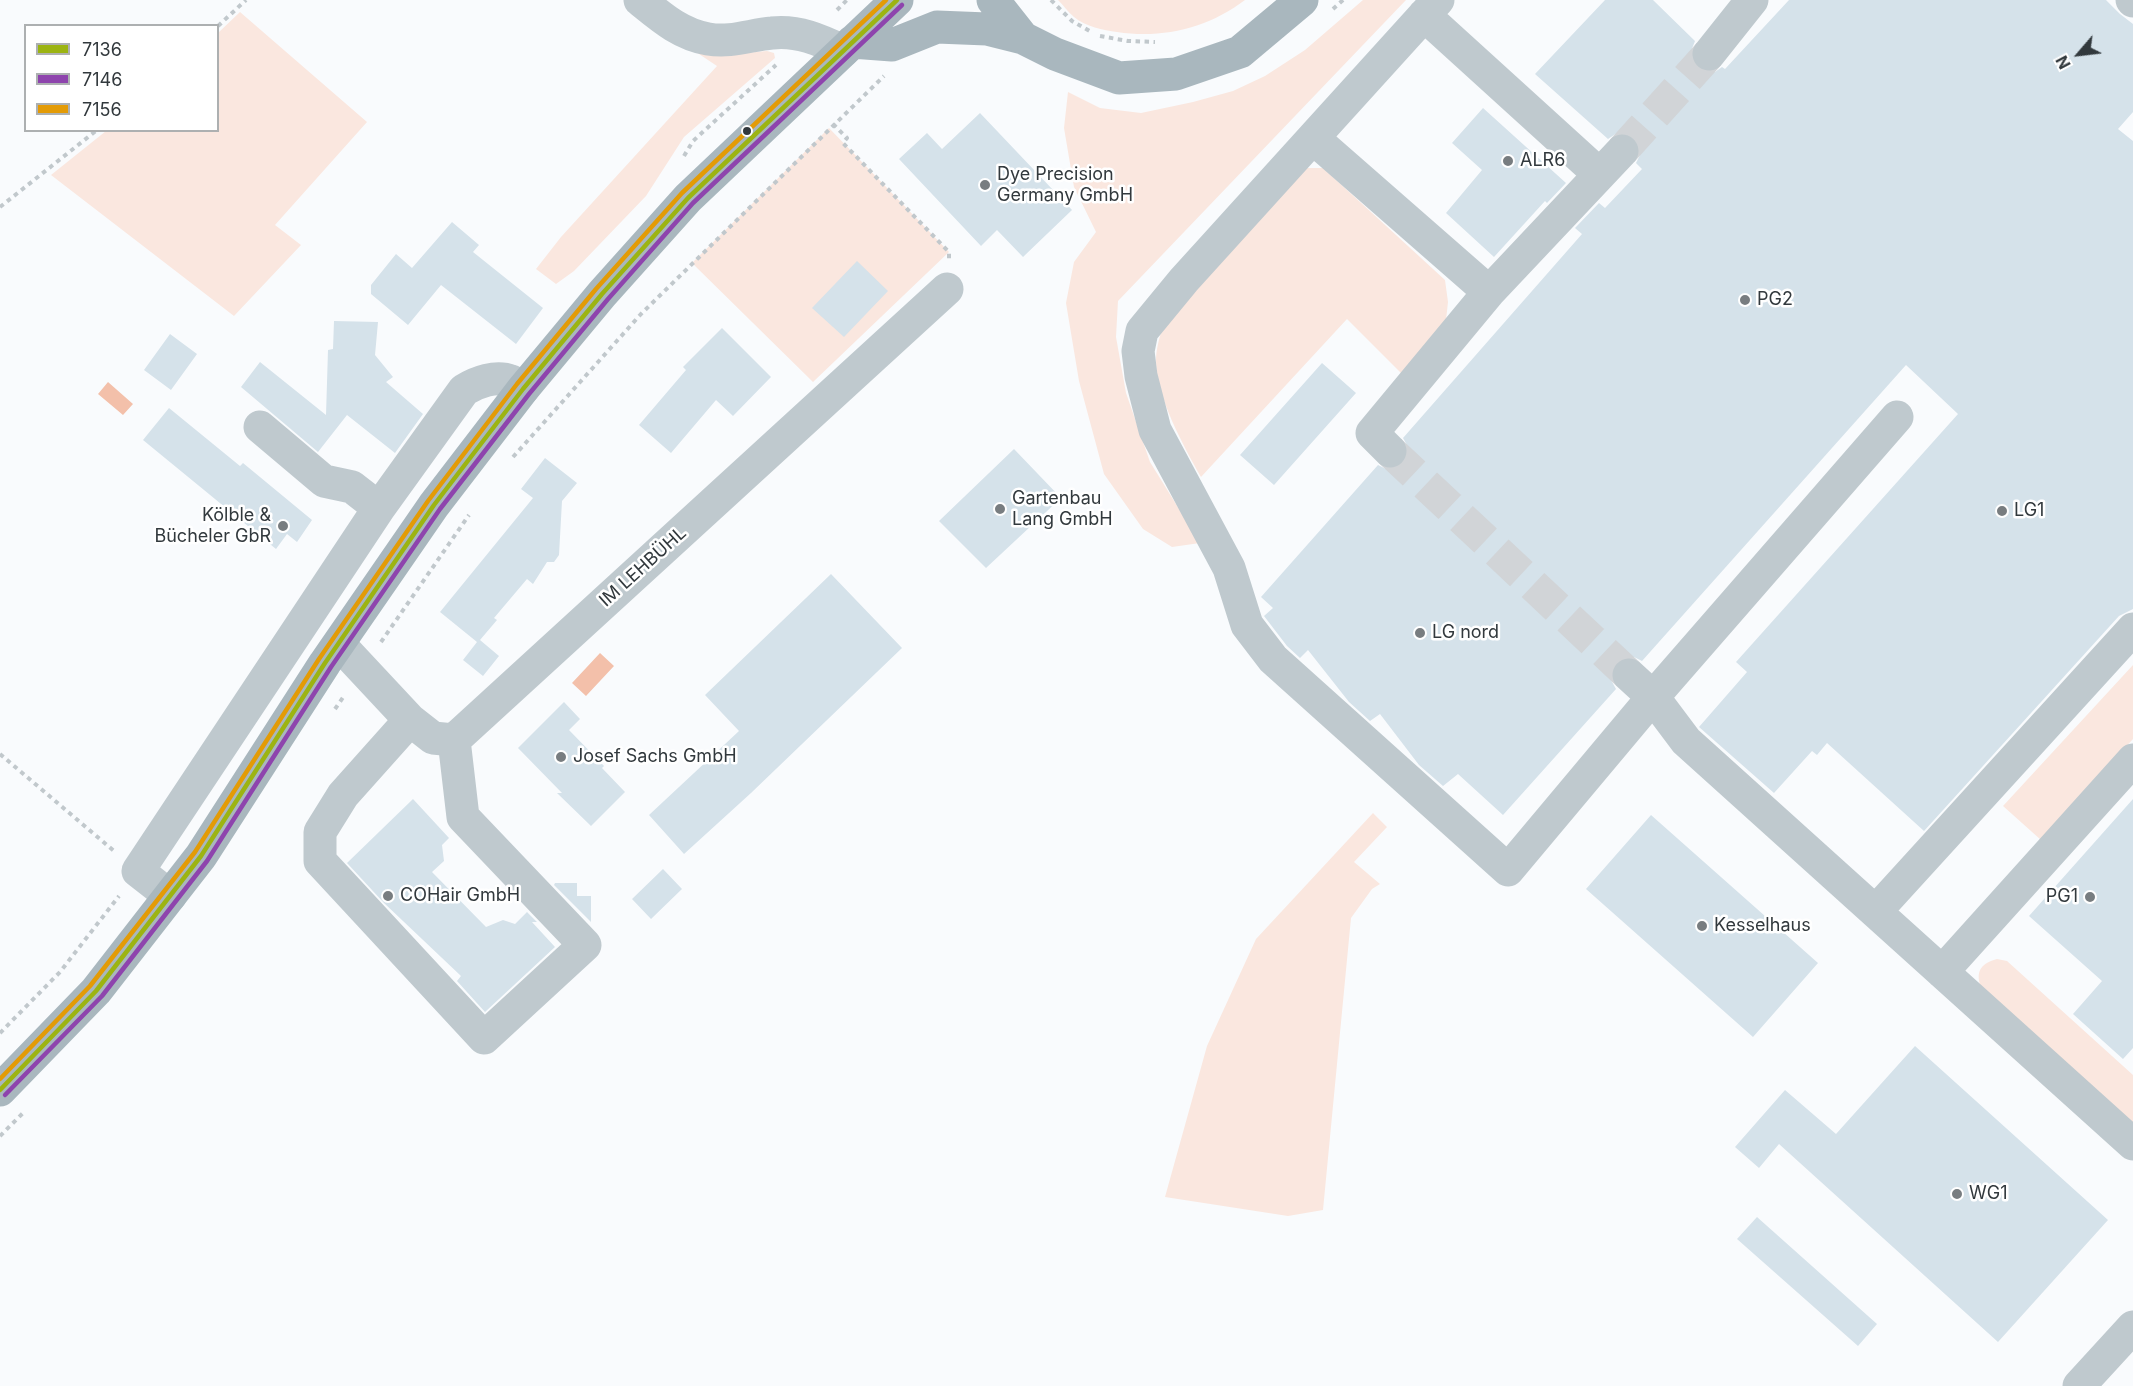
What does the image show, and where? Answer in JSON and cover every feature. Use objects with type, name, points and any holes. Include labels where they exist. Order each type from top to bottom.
[{"type":"main road","points":[[0,1090],[96,991],[201,856],[339,644],[434,505],[522,389],[602,294],[688,198],[897,0]]},
{"type":"main road","points":[[993,0],[1023,38]]},
{"type":"main road","points":[[847,46],[892,45],[937,27],[987,29],[1023,38],[1054,54],[1119,78],[1176,74],[1240,51],[1302,0]]},
{"type":"street","points":[[640,0],[674,27],[707,39],[739,40],[773,33],[812,36],[847,46]]},
{"type":"street","points":[[1709,54],[1752,0]]},
{"type":"street","points":[[1599,174],[1431,8],[1160,308],[1142,331],[1138,351],[1141,376],[1155,430],[1229,568],[1247,625],[1273,659],[1508,870],[1653,697],[1897,417]]},
{"type":"street","points":[[1313,138],[1489,292]]},
{"type":"street","points":[[1390,451],[1372,433],[1489,292],[1622,151]]},
{"type":"street","name":"IM LEHBÜHL","points":[[454,740],[947,289]]},
{"type":"street","points":[[170,896],[138,872],[379,508],[464,390],[476,383],[491,379],[510,380],[522,389]]},
{"type":"street","points":[[260,427],[324,482],[352,487],[379,508]]},
{"type":"street","points":[[1876,911],[2133,629]]},
{"type":"street","points":[[339,644],[410,720],[433,738],[454,740],[463,817],[585,945],[484,1038],[320,861],[320,832],[343,795],[410,720]]},
{"type":"street","points":[[1629,675],[1653,697],[1686,741],[2133,1144]]},
{"type":"street","points":[[1942,972],[2133,760]]},
{"type":"street","points":[[2079,1386],[2133,1327]]},
{"type":"path","points":[[219,25],[246,0]]},
{"type":"path","points":[[1051,0],[1072,21],[1098,35],[1161,42]]},
{"type":"path","points":[[509,461],[641,314],[881,77],[891,72]]},
{"type":"path","points":[[833,124],[847,138],[843,143],[949,252],[947,289]]},
{"type":"path","points":[[0,207],[94,132]]},
{"type":"path","points":[[363,669],[474,508]]},
{"type":"path","points":[[0,754],[138,872],[60,972],[0,1033]]},
{"type":"shaded area","points":[[1058,0],[1245,0],[1216,18],[1184,29],[1134,34],[1089,26],[1074,17]]},
{"type":"shaded area","points":[[1363,0],[1406,0],[1118,301],[1116,337],[1126,393],[1150,462],[1200,543],[1172,547],[1143,529],[1104,474],[1079,381],[1066,303],[1074,262],[1096,232],[1074,187],[1064,128],[1068,92],[1100,108],[1141,113],[1233,91],[1265,76],[1305,50]]},
{"type":"shaded area","points":[[240,12],[367,122],[275,225],[301,245],[234,316],[51,175],[105,132],[219,132],[219,32]]},
{"type":"shaded area","points":[[767,51],[774,53],[775,58],[684,137],[646,196],[574,271],[556,284],[536,269],[561,237],[717,66],[696,52],[733,54]]},
{"type":"shaded area","points":[[829,128],[949,252],[813,382],[692,263]]},
{"type":"shaded area","points":[[1307,168],[1323,168],[1445,280],[1448,302],[1445,329],[1403,375],[1347,319],[1201,477],[1172,421],[1157,375],[1157,349],[1162,329],[1291,172]]},
{"type":"shaded area","points":[[108,382],[133,404],[123,415],[98,394]]},
{"type":"shaded area","points":[[600,653],[614,666],[586,696],[572,683]]},
{"type":"shaded area","points":[[2133,665],[2133,739],[2041,840],[2003,806]]},
{"type":"shaded area","points":[[1373,813],[1387,827],[1354,862],[1380,884],[1372,889],[1351,918],[1323,1210],[1288,1216],[1165,1197],[1207,1046],[1256,939]]},
{"type":"shaded area","points":[[1997,959],[2007,961],[2133,1075],[2133,1125],[1982,990],[1979,979],[1980,970]]},
{"type":"building","points":[[1605,0],[1653,0],[1695,41],[1691,51],[1691,60],[1697,68],[1707,73],[1715,72],[1722,67],[1725,69],[1789,0],[2106,0],[2133,24],[2133,112],[2118,129],[2133,141],[2133,609],[2119,616],[1924,831],[1827,743],[1817,755],[1812,751],[1774,793],[1699,727],[1747,672],[1736,662],[1958,414],[1906,365],[1642,661],[1634,657],[1624,657],[1615,663],[1611,672],[1611,680],[1616,689],[1503,815],[1458,774],[1443,786],[1419,765],[1380,714],[1370,721],[1349,702],[1308,650],[1300,658],[1287,646],[1264,616],[1273,608],[1261,597],[1378,465],[1386,469],[1394,469],[1404,464],[1408,456],[1408,447],[1403,438],[1582,234],[1575,228],[1599,203],[1605,208],[1642,169],[1636,163],[1640,155],[1640,146],[1634,137],[1626,133],[1617,133],[1608,139],[1535,74]]},
{"type":"building","points":[[1483,108],[1566,183],[1547,203],[1545,201],[1494,257],[1446,213],[1482,170],[1452,143]]},
{"type":"building","name":"Dye Precision Germany GmbH","points":[[980,113],[1072,210],[1023,257],[997,230],[981,246],[899,159],[927,133],[942,149]]},
{"type":"building","points":[[452,222],[479,245],[473,252],[543,308],[516,344],[441,285],[408,325],[371,294],[371,285],[396,254],[412,268]]},
{"type":"building","points":[[857,261],[888,291],[844,337],[812,308]]},
{"type":"building","points":[[334,321],[378,322],[375,355],[393,377],[386,382],[423,414],[395,453],[347,415],[318,452],[241,387],[260,362],[326,415],[328,350],[333,349]]},
{"type":"building","points":[[722,328],[771,377],[733,416],[716,400],[671,453],[639,425],[686,370],[683,367]]},
{"type":"building","points":[[170,334],[197,354],[171,390],[144,370]]},
{"type":"building","points":[[1322,363],[1356,393],[1274,485],[1240,455]]},
{"type":"building","points":[[169,408],[240,466],[243,463],[312,520],[297,542],[287,534],[276,549],[143,440]]},
{"type":"building","name":"Gartenbau Lang GmbH","points":[[1014,449],[1061,498],[986,568],[939,521]]},
{"type":"building","points":[[545,458],[577,483],[562,501],[559,555],[554,562],[547,562],[533,584],[527,579],[494,618],[497,620],[480,640],[499,656],[483,676],[463,660],[477,642],[440,612],[533,498],[521,489]]},
{"type":"building","points":[[831,574],[902,648],[684,854],[649,815],[739,731],[705,695]]},
{"type":"building","name":"Josef Sachs GmbH","points":[[564,702],[580,719],[569,730],[604,766],[602,768],[625,792],[591,826],[557,793],[562,793],[518,748]]},
{"type":"building","points":[[413,799],[449,838],[442,845],[444,861],[432,872],[486,927],[503,920],[515,924],[527,912],[537,922],[532,922],[555,947],[485,1012],[457,981],[461,976],[384,903],[347,863]]},
{"type":"building","name":"PG1","points":[[2133,799],[2133,1048],[2123,1059],[2073,1014],[2102,981],[2029,916]]},
{"type":"building","name":"Kesselhaus","points":[[1651,815],[1818,963],[1753,1037],[1586,889]]},
{"type":"building","points":[[663,869],[682,889],[651,919],[632,899]]},
{"type":"building","points":[[555,883],[577,883],[577,896],[591,896],[591,922],[554,885]]},
{"type":"building","name":"WG1","points":[[1915,1046],[2108,1220],[1998,1342],[1779,1144],[1759,1168],[1735,1147],[1785,1090],[1836,1134]]},
{"type":"building","points":[[1757,1217],[1877,1324],[1858,1346],[1737,1239]]},
{"type":"tunnel","points":[[1622,151],[1709,54]]},
{"type":"tunnel","points":[[1390,451],[1629,675]]},
{"type":"transit line","name":"7156","points":[[0,1079],[90,986],[195,852],[319,659],[428,501],[517,384],[596,289],[682,193],[886,0]]},
{"type":"transit line","name":"7136","points":[[0,1090],[96,991],[201,856],[325,663],[434,505],[523,389],[602,294],[688,198],[897,0]]},
{"type":"transit line","name":"7146","points":[[5,1095],[102,996],[207,861],[331,667],[440,509],[529,394],[608,299],[693,203],[902,5]]},
{"type":"place","name":"ALR6","points":[[1508,161]]},
{"type":"place","name":"Dye Precision Germany GmbH","points":[[985,185]]},
{"type":"place","name":"PG2","points":[[1745,300]]},
{"type":"place","name":"Gartenbau Lang GmbH","points":[[1000,509]]},
{"type":"place","name":"LG1","points":[[2002,511]]},
{"type":"place","name":"Kölble & Bücheler GbR","points":[[283,526]]},
{"type":"place","name":"LG nord","points":[[1420,633]]},
{"type":"place","name":"Josef Sachs GmbH","points":[[561,757]]},
{"type":"place","name":"COHair GmbH","points":[[388,896]]},
{"type":"place","name":"PG1","points":[[2090,897]]},
{"type":"place","name":"Kesselhaus","points":[[1702,926]]},
{"type":"place","name":"WG1","points":[[1957,1194]]}]
